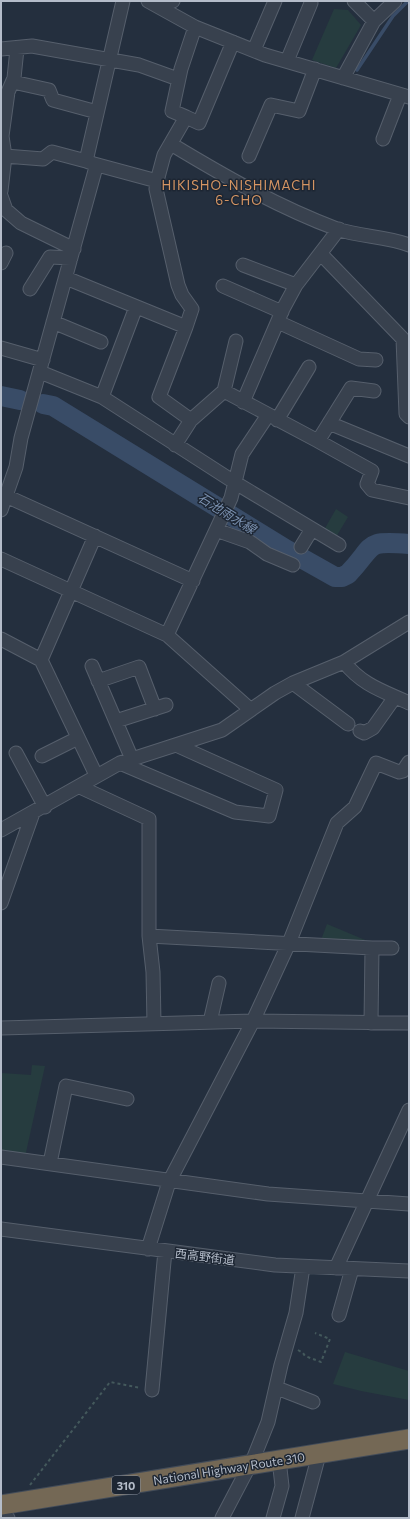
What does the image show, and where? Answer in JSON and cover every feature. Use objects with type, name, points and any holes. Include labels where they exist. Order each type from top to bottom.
[{"type":"highway","name":"National Highway Route 310","points":[[9,1508],[250,1465],[409,1439]]},
{"type":"street","points":[[90,162],[97,112],[123,1]]},
{"type":"street","points":[[154,4],[174,1]]},
{"type":"street","points":[[254,50],[275,1]]},
{"type":"street","points":[[354,1],[374,21]]},
{"type":"street","points":[[343,78],[374,21],[395,1]]},
{"type":"street","points":[[287,61],[311,3]]},
{"type":"street","points":[[154,4],[195,27],[254,50],[405,96],[383,139]]},
{"type":"street","points":[[195,27],[178,79],[172,111],[199,123],[233,42]]},
{"type":"street","points":[[1,49],[17,49],[32,46],[139,65],[178,79]]},
{"type":"street","points":[[1,191],[4,156],[2,136],[8,92],[13,80],[17,49]]},
{"type":"street","points":[[249,156],[271,105],[299,111],[316,70]]},
{"type":"street","points":[[13,80],[49,90],[53,100],[97,112]]},
{"type":"street","points":[[186,117],[164,155],[156,189],[178,285],[182,295],[192,309],[159,397],[191,420]]},
{"type":"street","points":[[171,144],[234,181],[284,206],[339,229],[409,245]]},
{"type":"street","points":[[4,156],[43,159],[52,152],[157,181]]},
{"type":"street","points":[[1,510],[4,492],[16,467],[21,438],[96,168],[90,162]]},
{"type":"street","points":[[1,196],[6,210],[21,223],[72,254]]},
{"type":"street","points":[[243,402],[280,317],[296,285],[339,229]]},
{"type":"street","points":[[30,290],[50,257],[72,254]]},
{"type":"street","points":[[321,254],[404,339],[407,355],[406,414],[409,417]]},
{"type":"street","points":[[242,264],[296,285]]},
{"type":"street","points":[[66,278],[186,327]]},
{"type":"street","points":[[223,286],[359,359],[376,360]]},
{"type":"street","points":[[102,397],[136,307]]},
{"type":"street","points":[[53,322],[101,342]]},
{"type":"street","points":[[175,445],[191,420],[224,391],[236,341]]},
{"type":"street","points":[[1,348],[41,366],[102,397],[234,482],[340,545]]},
{"type":"street","points":[[167,635],[231,498],[242,454],[273,418],[309,366]]},
{"type":"street","points":[[318,441],[351,388],[374,391]]},
{"type":"street","points":[[224,391],[372,471],[367,484],[372,490],[409,498]]},
{"type":"street","points":[[329,423],[409,456]]},
{"type":"street","points":[[4,492],[193,581]]},
{"type":"street","points":[[301,547],[312,529]]},
{"type":"street","points":[[216,530],[250,542],[267,554],[293,565]]},
{"type":"street","points":[[41,660],[95,536]]},
{"type":"street","points":[[1,559],[167,635],[251,710]]},
{"type":"street","points":[[1,830],[80,787],[96,775],[126,761],[222,730],[293,683],[344,662],[409,622]]},
{"type":"street","points":[[1,640],[41,660],[96,775]]},
{"type":"street","points":[[344,662],[351,672],[372,687],[409,703]]},
{"type":"street","points":[[92,666],[116,721],[126,761]]},
{"type":"street","points":[[98,681],[139,667],[160,707],[116,721]]},
{"type":"street","points":[[293,683],[348,724]]},
{"type":"street","points":[[360,731],[364,733],[373,728],[395,697]]},
{"type":"street","points":[[42,756],[78,738]]},
{"type":"street","points":[[126,761],[235,812],[269,816],[276,790],[176,745]]},
{"type":"street","points":[[1,903],[39,810],[16,753]]},
{"type":"street","points":[[148,1249],[169,1182],[253,1021],[288,943],[338,823],[355,807],[372,767],[376,763],[399,772],[403,771],[409,762]]},
{"type":"street","points":[[80,787],[149,819],[149,936],[153,972],[154,1023]]},
{"type":"street","points":[[149,936],[392,948]]},
{"type":"street","points":[[371,1023],[372,948]]},
{"type":"street","points":[[210,1022],[220,983]]},
{"type":"street","points":[[1,1028],[253,1021],[409,1023]]},
{"type":"street","points":[[50,1163],[66,1086],[127,1099]]},
{"type":"street","points":[[336,1268],[409,1110]]},
{"type":"street","points":[[1,1157],[50,1163],[169,1182],[268,1194],[409,1204]]},
{"type":"street","name":"西高野街道","points":[[1,1229],[148,1249],[303,1267],[409,1271]]},
{"type":"street","points":[[152,1390],[165,1251]]},
{"type":"street","points":[[222,1518],[250,1465],[268,1422],[296,1313],[303,1267]]},
{"type":"street","points":[[339,1315],[352,1269]]},
{"type":"street","points":[[276,1389],[313,1402]]},
{"type":"street","points":[[302,1518],[317,1462],[317,1454]]},
{"type":"street","points":[[273,1518],[282,1486],[279,1460]]},
{"type":"street","points":[[1,1514],[9,1508]]},
{"type":"path","points":[[288,1346],[321,1362],[330,1339],[315,1333]]},
{"type":"path","points":[[9,1508],[110,1382],[152,1390]]},
{"type":"green space","points":[[334,9],[348,10],[361,25],[336,68],[312,60]]},
{"type":"green space","points":[[336,509],[348,517],[336,537],[324,530]]},
{"type":"green space","points":[[327,924],[370,942],[321,940]]},
{"type":"green space","points":[[32,1065],[45,1066],[25,1157],[1,1155],[1,1073],[31,1075]]},
{"type":"green space","points":[[345,1352],[409,1371],[409,1400],[333,1384]]},
{"type":"waterway","points":[[357,70],[393,16],[408,1]]},
{"type":"waterway","name":"石池雨水線","points":[[1,396],[20,400]]},
{"type":"waterway","name":"石池雨水線","points":[[43,404],[53,406],[287,550],[335,577],[342,577],[348,574],[367,551],[377,544],[409,544]]},
{"type":"district","name":"HIKISHO-NISHIMACHI 6-CHO","points":[[239,192]]}]
